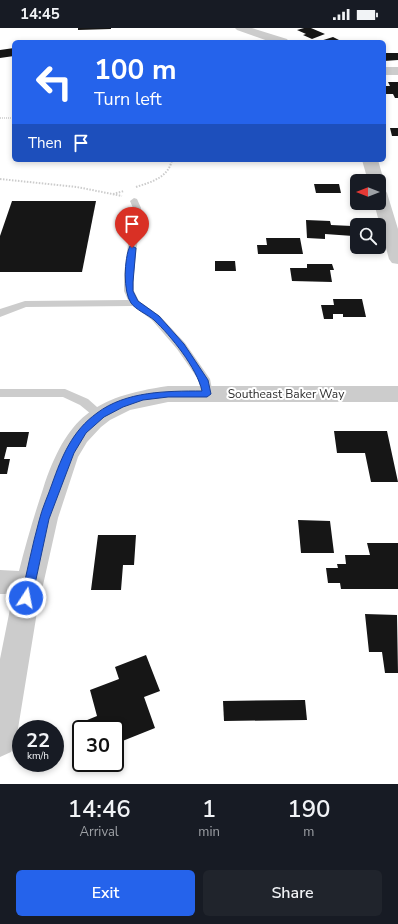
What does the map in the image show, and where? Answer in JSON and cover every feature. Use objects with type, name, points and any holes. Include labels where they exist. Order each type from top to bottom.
[{"type":"street","points":[[241,28],[277,40]]},
{"type":"street","points":[[386,71],[398,71]]},
{"type":"street","points":[[371,162],[374,174]]},
{"type":"street","points":[[386,210],[394,229],[398,259]]},
{"type":"street","name":"Southeast Baker Way","points":[[0,741],[29,583],[44,519],[69,452],[83,430],[100,415],[120,404],[143,397],[168,394],[398,394]]},
{"type":"street","points":[[0,582],[29,583]]},
{"type":"lane","points":[[134,201],[138,208],[129,274],[130,291],[135,303],[156,318],[181,346],[204,380],[207,394]]},
{"type":"lane","points":[[0,314],[6,310],[25,304],[135,303]]},
{"type":"lane","points":[[0,393],[65,393],[84,402],[100,415]]},
{"type":"path","points":[[0,118],[12,118]]},
{"type":"path","points":[[131,189],[160,179],[172,162]]},
{"type":"path","points":[[0,179],[70,186],[113,194],[134,201]]},
{"type":"path","points":[[113,194],[125,190]]},
{"type":"building","points":[[78,28],[111,28],[111,29],[78,30]]},
{"type":"building","points":[[311,28],[325,34],[312,39],[303,35],[306,34],[297,30]]},
{"type":"building","points":[[333,37],[339,40],[323,40]]},
{"type":"building","points":[[12,48],[12,56],[0,58],[0,50]]},
{"type":"building","points":[[386,53],[398,53],[398,60],[386,61]]},
{"type":"building","points":[[388,82],[398,82],[398,98],[395,98],[393,94],[386,94],[386,86],[390,86]]},
{"type":"building","points":[[390,128],[398,128],[398,136],[392,136]]},
{"type":"building","points":[[314,184],[339,184],[341,193],[316,193]]},
{"type":"building","points":[[12,201],[96,201],[82,272],[0,272],[0,236]]},
{"type":"building","points":[[306,220],[330,221],[331,225],[350,226],[350,236],[325,234],[325,239],[307,238]]},
{"type":"building","points":[[266,238],[300,238],[303,254],[258,254],[257,245],[267,245]]},
{"type":"building","points":[[215,261],[235,261],[236,271],[215,271]]},
{"type":"building","points":[[307,264],[332,264],[334,270],[330,270],[332,282],[292,281],[290,268],[307,268]]},
{"type":"building","points":[[333,299],[362,299],[366,317],[343,317],[343,314],[333,314],[333,319],[324,319],[321,305],[334,305]]},
{"type":"building","points":[[334,431],[387,431],[398,482],[371,482],[365,453],[337,453]]},
{"type":"building","points":[[0,432],[29,432],[26,447],[7,447],[4,459],[10,459],[7,474],[0,474]]},
{"type":"building","points":[[298,520],[330,521],[334,553],[301,553]]},
{"type":"building","points":[[98,535],[136,535],[134,565],[123,565],[121,590],[91,590]]},
{"type":"building","points":[[367,543],[398,543],[398,589],[341,589],[340,583],[328,583],[326,568],[338,568],[337,564],[346,564],[345,555],[370,555]]},
{"type":"building","points":[[365,614],[397,615],[398,673],[385,673],[382,652],[369,652]]},
{"type":"building","points":[[146,655],[160,691],[144,697],[155,728],[124,740],[124,720],[87,720],[97,716],[90,690],[119,679],[115,667]]},
{"type":"building","points":[[305,700],[307,720],[224,721],[223,701]]},
{"type":"route","points":[[26,598],[44,519],[69,452],[83,430],[100,415],[120,404],[143,397],[168,394],[207,394],[204,380],[181,346],[156,318],[135,303],[130,291],[129,282],[132,248]]}]
